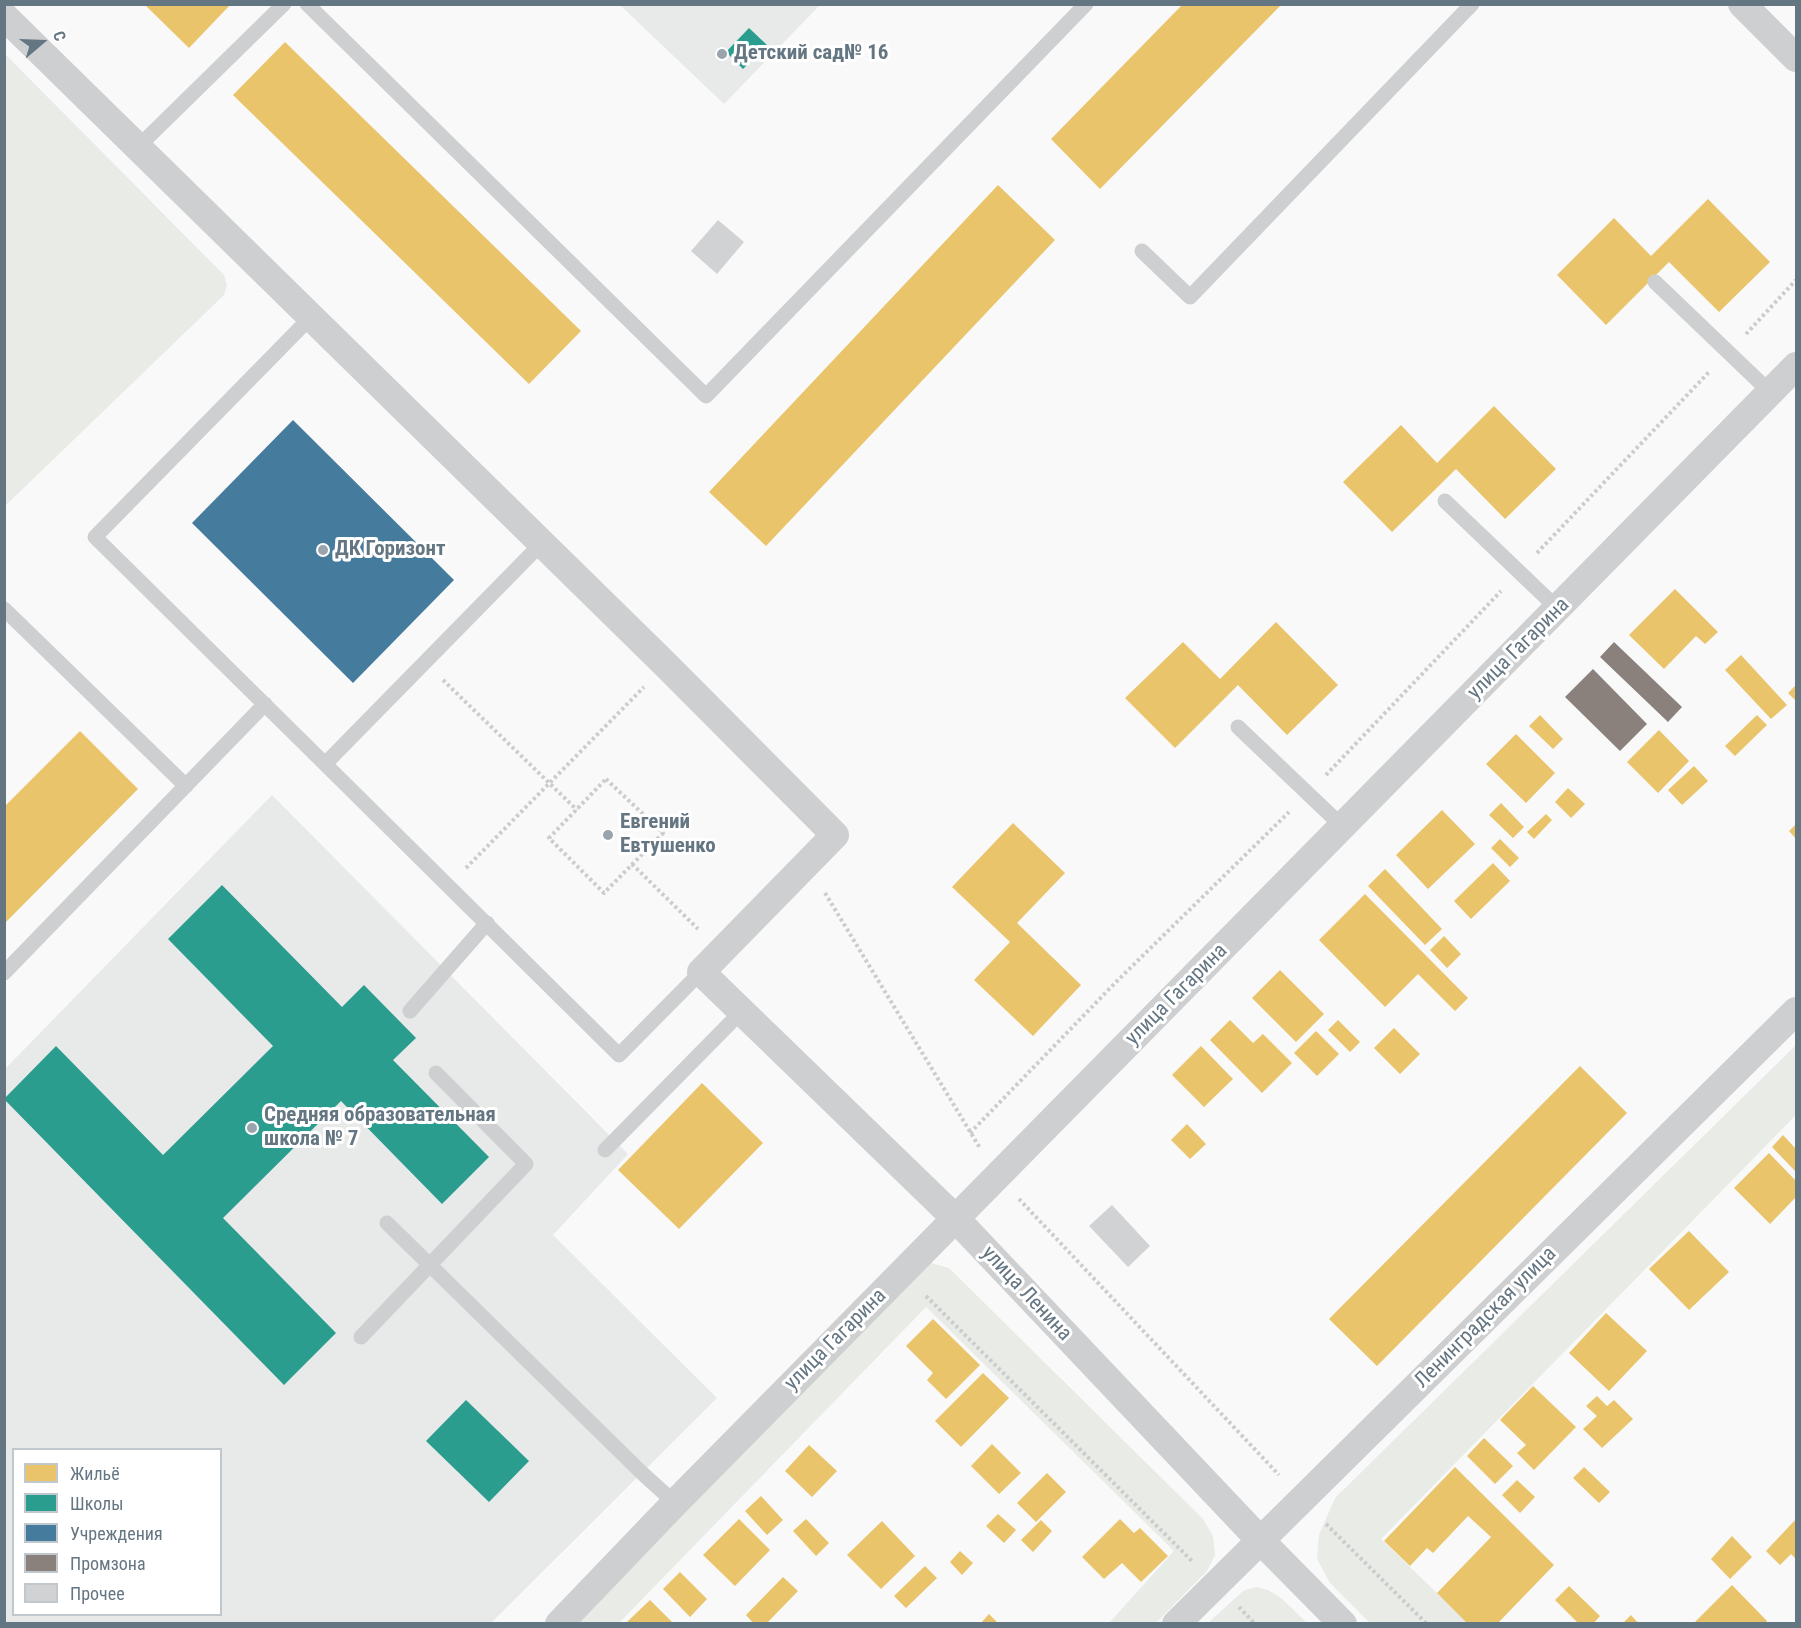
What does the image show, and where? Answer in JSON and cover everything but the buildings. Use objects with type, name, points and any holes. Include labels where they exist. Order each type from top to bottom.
[{"type":"street","points":[[1742,4],[1797,58]]},
{"type":"street","points":[[4,16],[139,146],[836,835],[701,972]]},
{"type":"street","name":"улица Гагарина","points":[[559,1623],[1797,366]]},
{"type":"street","name":"улица Ленина","points":[[701,972],[956,1219],[1260,1540],[1344,1623]]},
{"type":"street","name":"Ленинградская улица","points":[[1176,1623],[1797,1011]]},
{"type":"lane","points":[[139,146],[284,4]]},
{"type":"lane","points":[[307,4],[706,396],[1086,4]]},
{"type":"lane","points":[[1142,251],[1190,297],[1472,4]]},
{"type":"lane","points":[[1654,282],[1771,393]]},
{"type":"lane","points":[[311,317],[95,537],[619,1055],[701,972]]},
{"type":"lane","points":[[1444,501],[1558,609]]},
{"type":"lane","points":[[325,764],[541,544]]},
{"type":"lane","points":[[4,609],[186,786]]},
{"type":"lane","points":[[4,973],[265,704]]},
{"type":"lane","points":[[1238,727],[1343,827]]},
{"type":"lane","points":[[410,1011],[488,923]]},
{"type":"lane","points":[[605,1150],[742,1011]]},
{"type":"lane","points":[[361,1337],[526,1164],[436,1073]]},
{"type":"lane","points":[[387,1223],[675,1503]]},
{"type":"path","points":[[970,1132],[1117,981],[1308,794],[1797,280]]},
{"type":"path","points":[[425,662],[577,810]]},
{"type":"path","points":[[449,885],[666,665]]},
{"type":"path","points":[[606,779],[663,833],[604,893],[549,838],[577,810],[606,779]]},
{"type":"path","points":[[632,864],[721,951]]},
{"type":"path","points":[[808,864],[998,1177],[1302,1500],[1427,1623]]},
{"type":"path","points":[[903,1273],[1255,1623]]},
{"type":"shaded area","name":"Детский сад№ 16","points":[[620,5],[820,5],[724,104]]},
{"type":"shaded area","points":[[5,54],[224,275],[227,285],[224,295],[5,506]]},
{"type":"shaded area","points":[[272,795],[628,1154],[553,1235],[717,1398],[491,1623],[5,1623],[4,1070]]},
{"type":"shaded area","points":[[1796,1045],[1796,1115],[1381,1539],[1468,1623],[1370,1623],[1330,1583],[1317,1559],[1319,1535],[1335,1498]]},
{"type":"shaded area","points":[[927,1262],[949,1268],[1203,1519],[1213,1536],[1215,1555],[1207,1571],[1156,1623],[1109,1623],[1174,1551],[926,1307],[619,1623],[557,1624]]},
{"type":"shaded area","points":[[1256,1587],[1268,1590],[1281,1598],[1307,1623],[1208,1623],[1243,1591]]},
{"type":"place","name":"Детский сад№ 16","points":[[722,54]]},
{"type":"place","name":"ДК Горизонт","points":[[323,550]]},
{"type":"place","name":"Евгений Евтушенко","points":[[608,835]]},
{"type":"place","name":"Средняя образовательная школа № 7","points":[[252,1128]]}]
